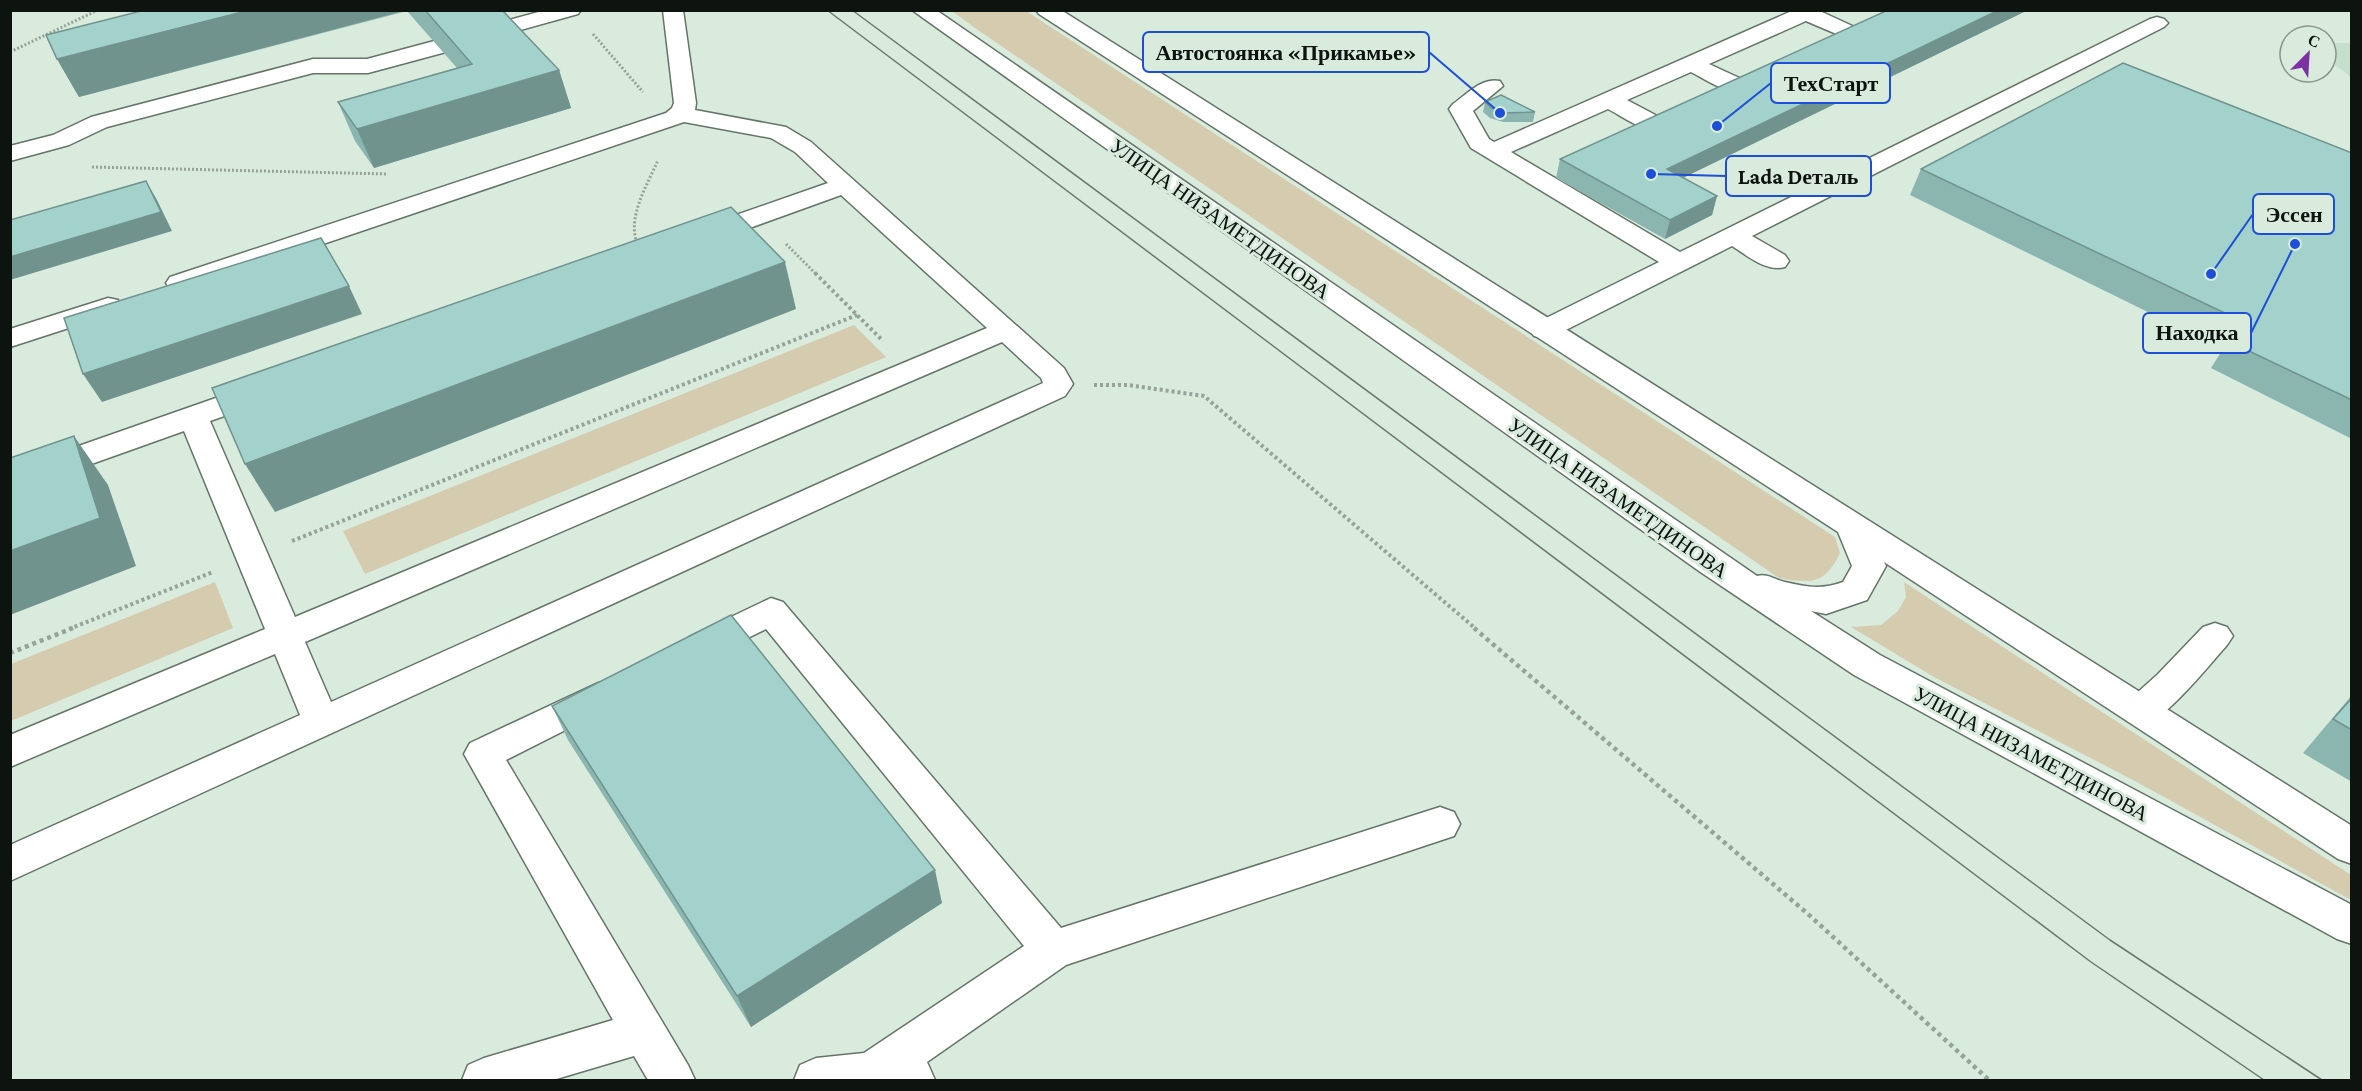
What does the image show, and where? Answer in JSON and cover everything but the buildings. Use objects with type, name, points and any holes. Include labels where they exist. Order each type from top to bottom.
[{"type":"main road","points":[[499,30],[571,10]]},
{"type":"main road","points":[[673,10],[685,103],[674,118]]},
{"type":"main road","name":"УЛИЦА НИЗАМЕТДИНОВА","points":[[922,10],[1711,563],[1866,665],[2352,926]]},
{"type":"main road","points":[[1046,10],[1544,330],[1850,523],[2352,847]]},
{"type":"main road","points":[[1492,151],[1810,12],[1853,35]]},
{"type":"main road","points":[[1544,330],[1678,262],[2101,61],[2157,23]]},
{"type":"main road","points":[[10,154],[61,140],[99,122],[313,66],[368,66],[438,47]]},
{"type":"main road","points":[[1692,64],[1740,87]]},
{"type":"main road","points":[[1491,86],[1461,109],[1479,143],[1678,262]]},
{"type":"main road","points":[[1609,100],[1655,124]]},
{"type":"main road","points":[[10,339],[674,118],[763,128],[784,135],[803,147],[1054,374],[1058,384],[1049,394],[10,864]]},
{"type":"main road","points":[[648,255],[845,185]]},
{"type":"main road","points":[[1733,236],[1776,261]]},
{"type":"main road","points":[[10,752],[1006,330]]},
{"type":"main road","points":[[10,482],[289,383]]},
{"type":"main road","points":[[193,417],[322,723]]},
{"type":"main road","points":[[1711,563],[1776,593],[1826,601],[1855,591],[1869,566],[1850,523]]},
{"type":"main road","points":[[675,659],[771,611],[1053,950]]},
{"type":"main road","points":[[2141,711],[2171,684],[2215,636]]},
{"type":"main road","points":[[633,680],[483,754],[672,1080]]},
{"type":"main road","points":[[816,1080],[905,1069],[1053,950],[1440,824]]},
{"type":"main road","points":[[484,1080],[643,1032]]},
{"type":"path","points":[[10,52],[98,10]]},
{"type":"path","points":[[588,28],[674,118],[632,228],[634,240],[648,255]]},
{"type":"path","points":[[82,166],[394,174]]},
{"type":"path","points":[[758,216],[911,370]]},
{"type":"path","points":[[10,653],[857,315]]},
{"type":"path","points":[[1058,384],[1128,385],[1204,396],[1808,914],[1989,1080]]},
{"type":"shaded area","points":[[952,11],[1026,11],[1835,537],[1840,553],[1834,564],[1828,572],[1816,580],[1800,581],[1779,578]]},
{"type":"shaded area","points":[[2338,43],[2351,43],[2351,77],[2338,67]]},
{"type":"shaded area","points":[[854,325],[886,357],[365,574],[343,531]]},
{"type":"shaded area","points":[[215,582],[233,628],[11,721],[11,664]]},
{"type":"shaded area","points":[[1904,582],[2351,875],[2351,900],[2135,781],[1934,677],[1851,627],[1881,625],[1898,611],[1906,597]]},
{"type":"tram line","points":[[827,10],[2091,962],[2264,1080]]},
{"type":"tram line","points":[[852,10],[2110,940],[2322,1080]]},
{"type":"place","name":"Автостоянка «Прикамье»","points":[[1500,113]]},
{"type":"place","name":"ТехСтарт","points":[[1717,126]]},
{"type":"place","name":"Lada Dеталь","points":[[1651,174]]},
{"type":"place","name":"Находка","points":[[2295,244]]},
{"type":"place","name":"Эссен","points":[[2211,274]]}]
